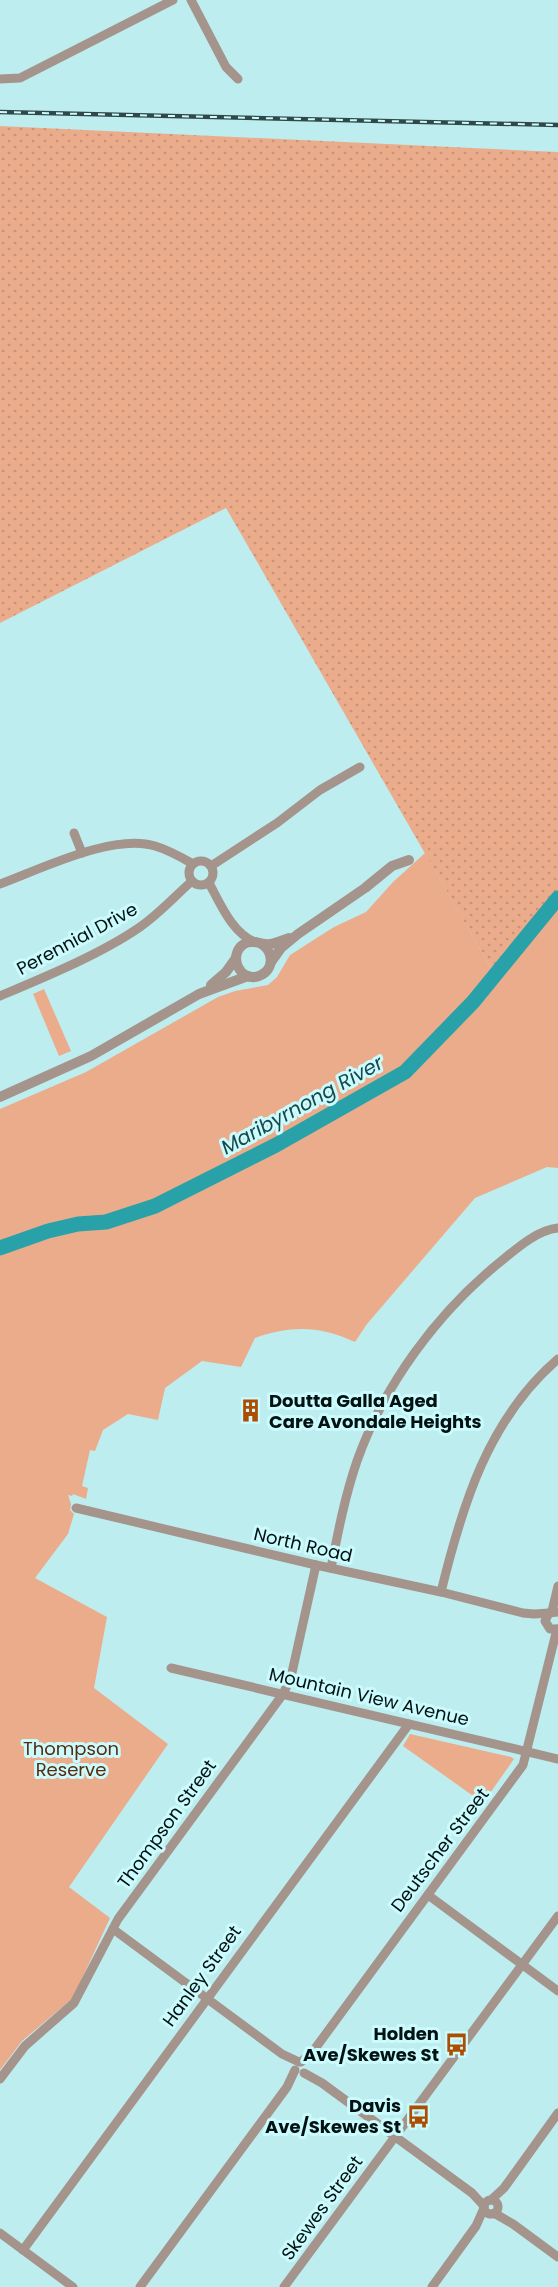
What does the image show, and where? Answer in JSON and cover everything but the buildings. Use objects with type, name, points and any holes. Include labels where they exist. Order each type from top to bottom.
[{"type":"street","points":[[0,79],[21,78],[173,0]]},
{"type":"street","points":[[191,0],[226,67],[238,79]]},
{"type":"street","points":[[212,866],[277,823],[320,790],[360,767]]},
{"type":"street","points":[[74,832],[82,854]]},
{"type":"street","points":[[0,884],[82,854],[130,843],[154,846],[193,864]]},
{"type":"street","points":[[226,913],[238,943],[236,955],[239,969],[248,976],[254,977],[265,972],[282,948],[298,934],[365,888],[392,866],[409,860]]},
{"type":"street","points":[[209,883],[200,885],[192,881],[189,873],[193,864],[200,861],[212,866]]},
{"type":"street","points":[[209,883],[213,875],[212,866]]},
{"type":"street","name":"Perennial Drive","points":[[0,996],[55,972],[138,928],[170,904],[192,881]]},
{"type":"street","points":[[209,883],[242,935],[268,950],[271,962]]},
{"type":"street","points":[[0,1097],[92,1056],[199,994],[226,972],[244,944],[257,942],[272,944],[298,934]]},
{"type":"street","points":[[199,994],[248,976]]},
{"type":"street","points":[[331,1568],[345,1499],[358,1459],[376,1418],[409,1362],[450,1308],[471,1287],[511,1253],[540,1233],[558,1228]]},
{"type":"street","points":[[441,1592],[459,1521],[480,1466],[522,1397],[558,1359]]},
{"type":"street","name":"North Road","points":[[76,1508],[553,1619]]},
{"type":"street","name":"Thompson Street","points":[[0,2079],[25,2046],[74,2003],[118,1919],[283,1694],[291,1677],[316,1565]]},
{"type":"street","name":"Deutscher Street","points":[[140,2287],[523,1765],[551,1650],[557,1589]]},
{"type":"street","name":"Mountain View Avenue","points":[[171,1668],[558,1759]]},
{"type":"street","name":"Hanley Street","points":[[23,2250],[409,1724]]},
{"type":"street","points":[[428,1895],[558,1991]]},
{"type":"street","name":"Skewes Street","points":[[284,2287],[558,1916]]},
{"type":"street","points":[[113,1929],[558,2257]]},
{"type":"street","points":[[432,2287],[558,2113]]},
{"type":"street","points":[[0,2233],[74,2287]]},
{"type":"green space","points":[[0,126],[558,152],[558,898],[495,975],[226,508],[0,623]]},
{"type":"green space","name":"Thompson Reserve","points":[[425,853],[495,975],[558,898],[558,1168],[547,1167],[475,1198],[367,1324],[355,1342],[330,1333],[306,1329],[281,1331],[255,1338],[241,1367],[202,1361],[165,1388],[158,1420],[128,1414],[103,1430],[95,1451],[90,1450],[82,1486],[88,1488],[86,1499],[73,1494],[68,1495],[70,1510],[74,1514],[68,1534],[35,1578],[107,1617],[94,1688],[168,1744],[69,1887],[110,1918],[73,1998],[22,2041],[0,2070],[0,1109],[86,1072],[218,997],[235,991],[268,985],[277,977],[290,955],[334,927],[366,912],[393,882]]},
{"type":"green space","points":[[44,989],[71,1051],[59,1056],[33,994]]},
{"type":"green space","points":[[410,1734],[514,1759],[483,1803],[403,1746]]},
{"type":"waterway","name":"Maribyrnong River","points":[[0,1248],[48,1231],[78,1224],[106,1222],[155,1206],[276,1145],[405,1072],[473,1002],[558,898]]},
{"type":"railway","points":[[0,112],[558,125]]},
{"type":"place","name":"Doutta Galla Aged Care Avondale Heights","points":[[251,1411]]},
{"type":"place","name":"Holden Ave/Skewes St","points":[[457,2044]]},
{"type":"place","name":"Davis Ave/Skewes St","points":[[419,2116]]}]
